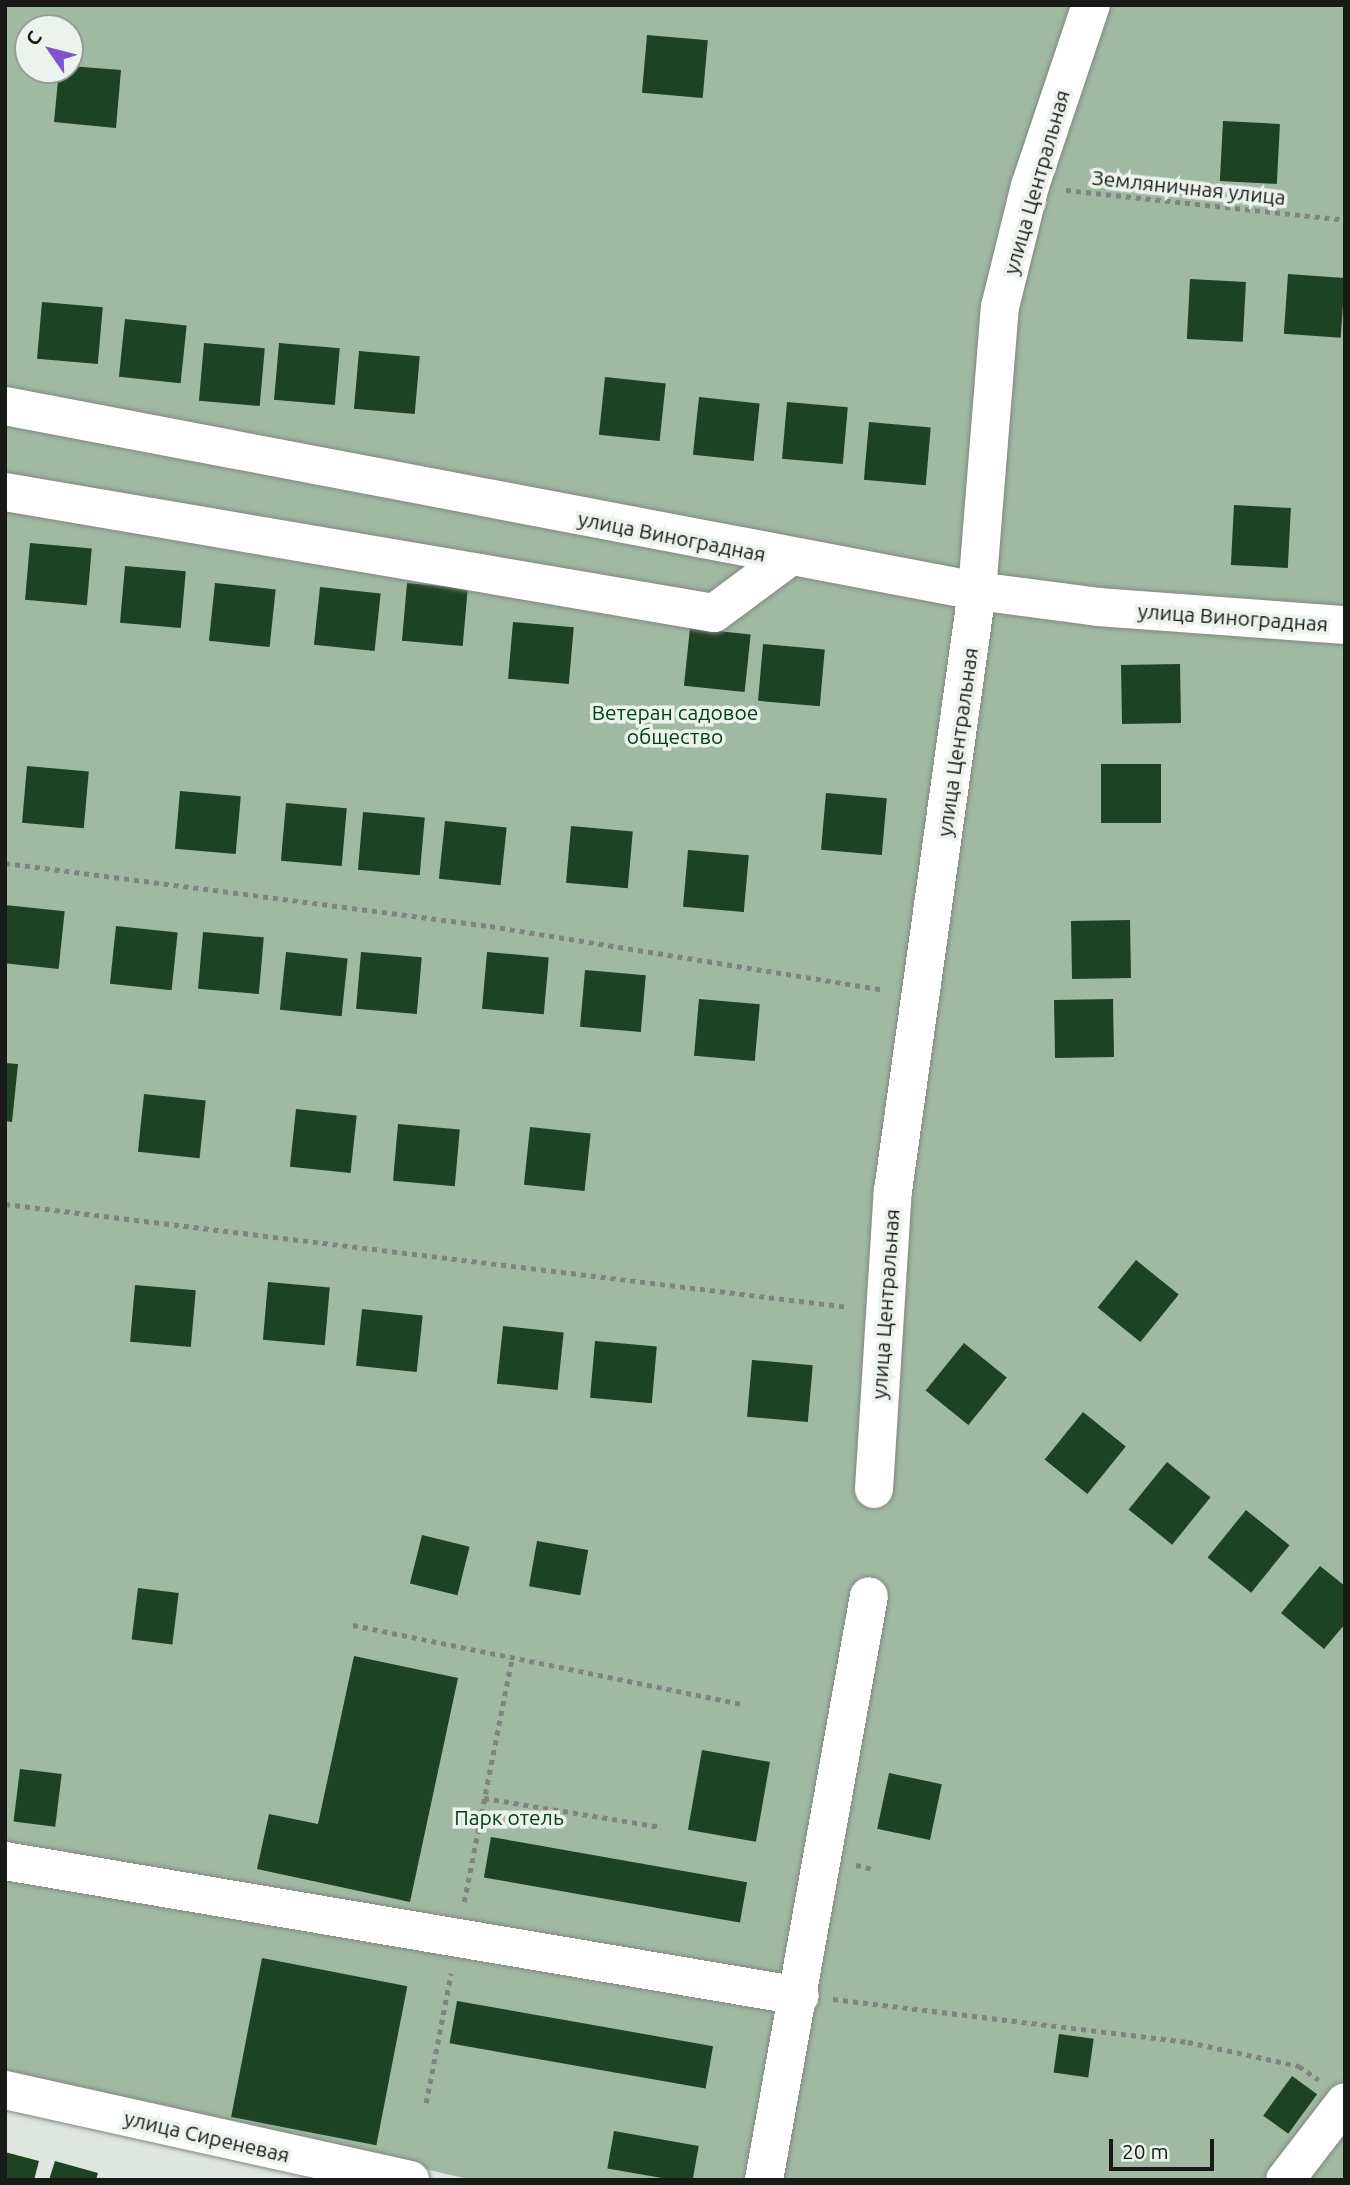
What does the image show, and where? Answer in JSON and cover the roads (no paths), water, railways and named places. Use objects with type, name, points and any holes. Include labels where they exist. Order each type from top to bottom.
[{"type":"street","name":"улица Центральная","points":[[873,1489],[892,1191],[977,590],[1000,307],[1030,186],[1091,5]]},
{"type":"street","name":"улица Виноградная","points":[[5,406],[788,558],[977,590],[1098,607],[1345,625]]},
{"type":"street","points":[[5,492],[714,613],[788,558]]},
{"type":"street","points":[[764,2180],[800,1996],[869,1596]]},
{"type":"street","points":[[5,1861],[457,1940],[800,1996]]},
{"type":"street","name":"улица Сиреневая","points":[[5,2090],[410,2180]]},
{"type":"street","points":[[1285,2180],[1336,2094]]},
{"type":"park label","name":"Ветеран садовое общество","points":[[675,724]]},
{"type":"park label","name":"Парк отель","points":[[509,1817]]}]
